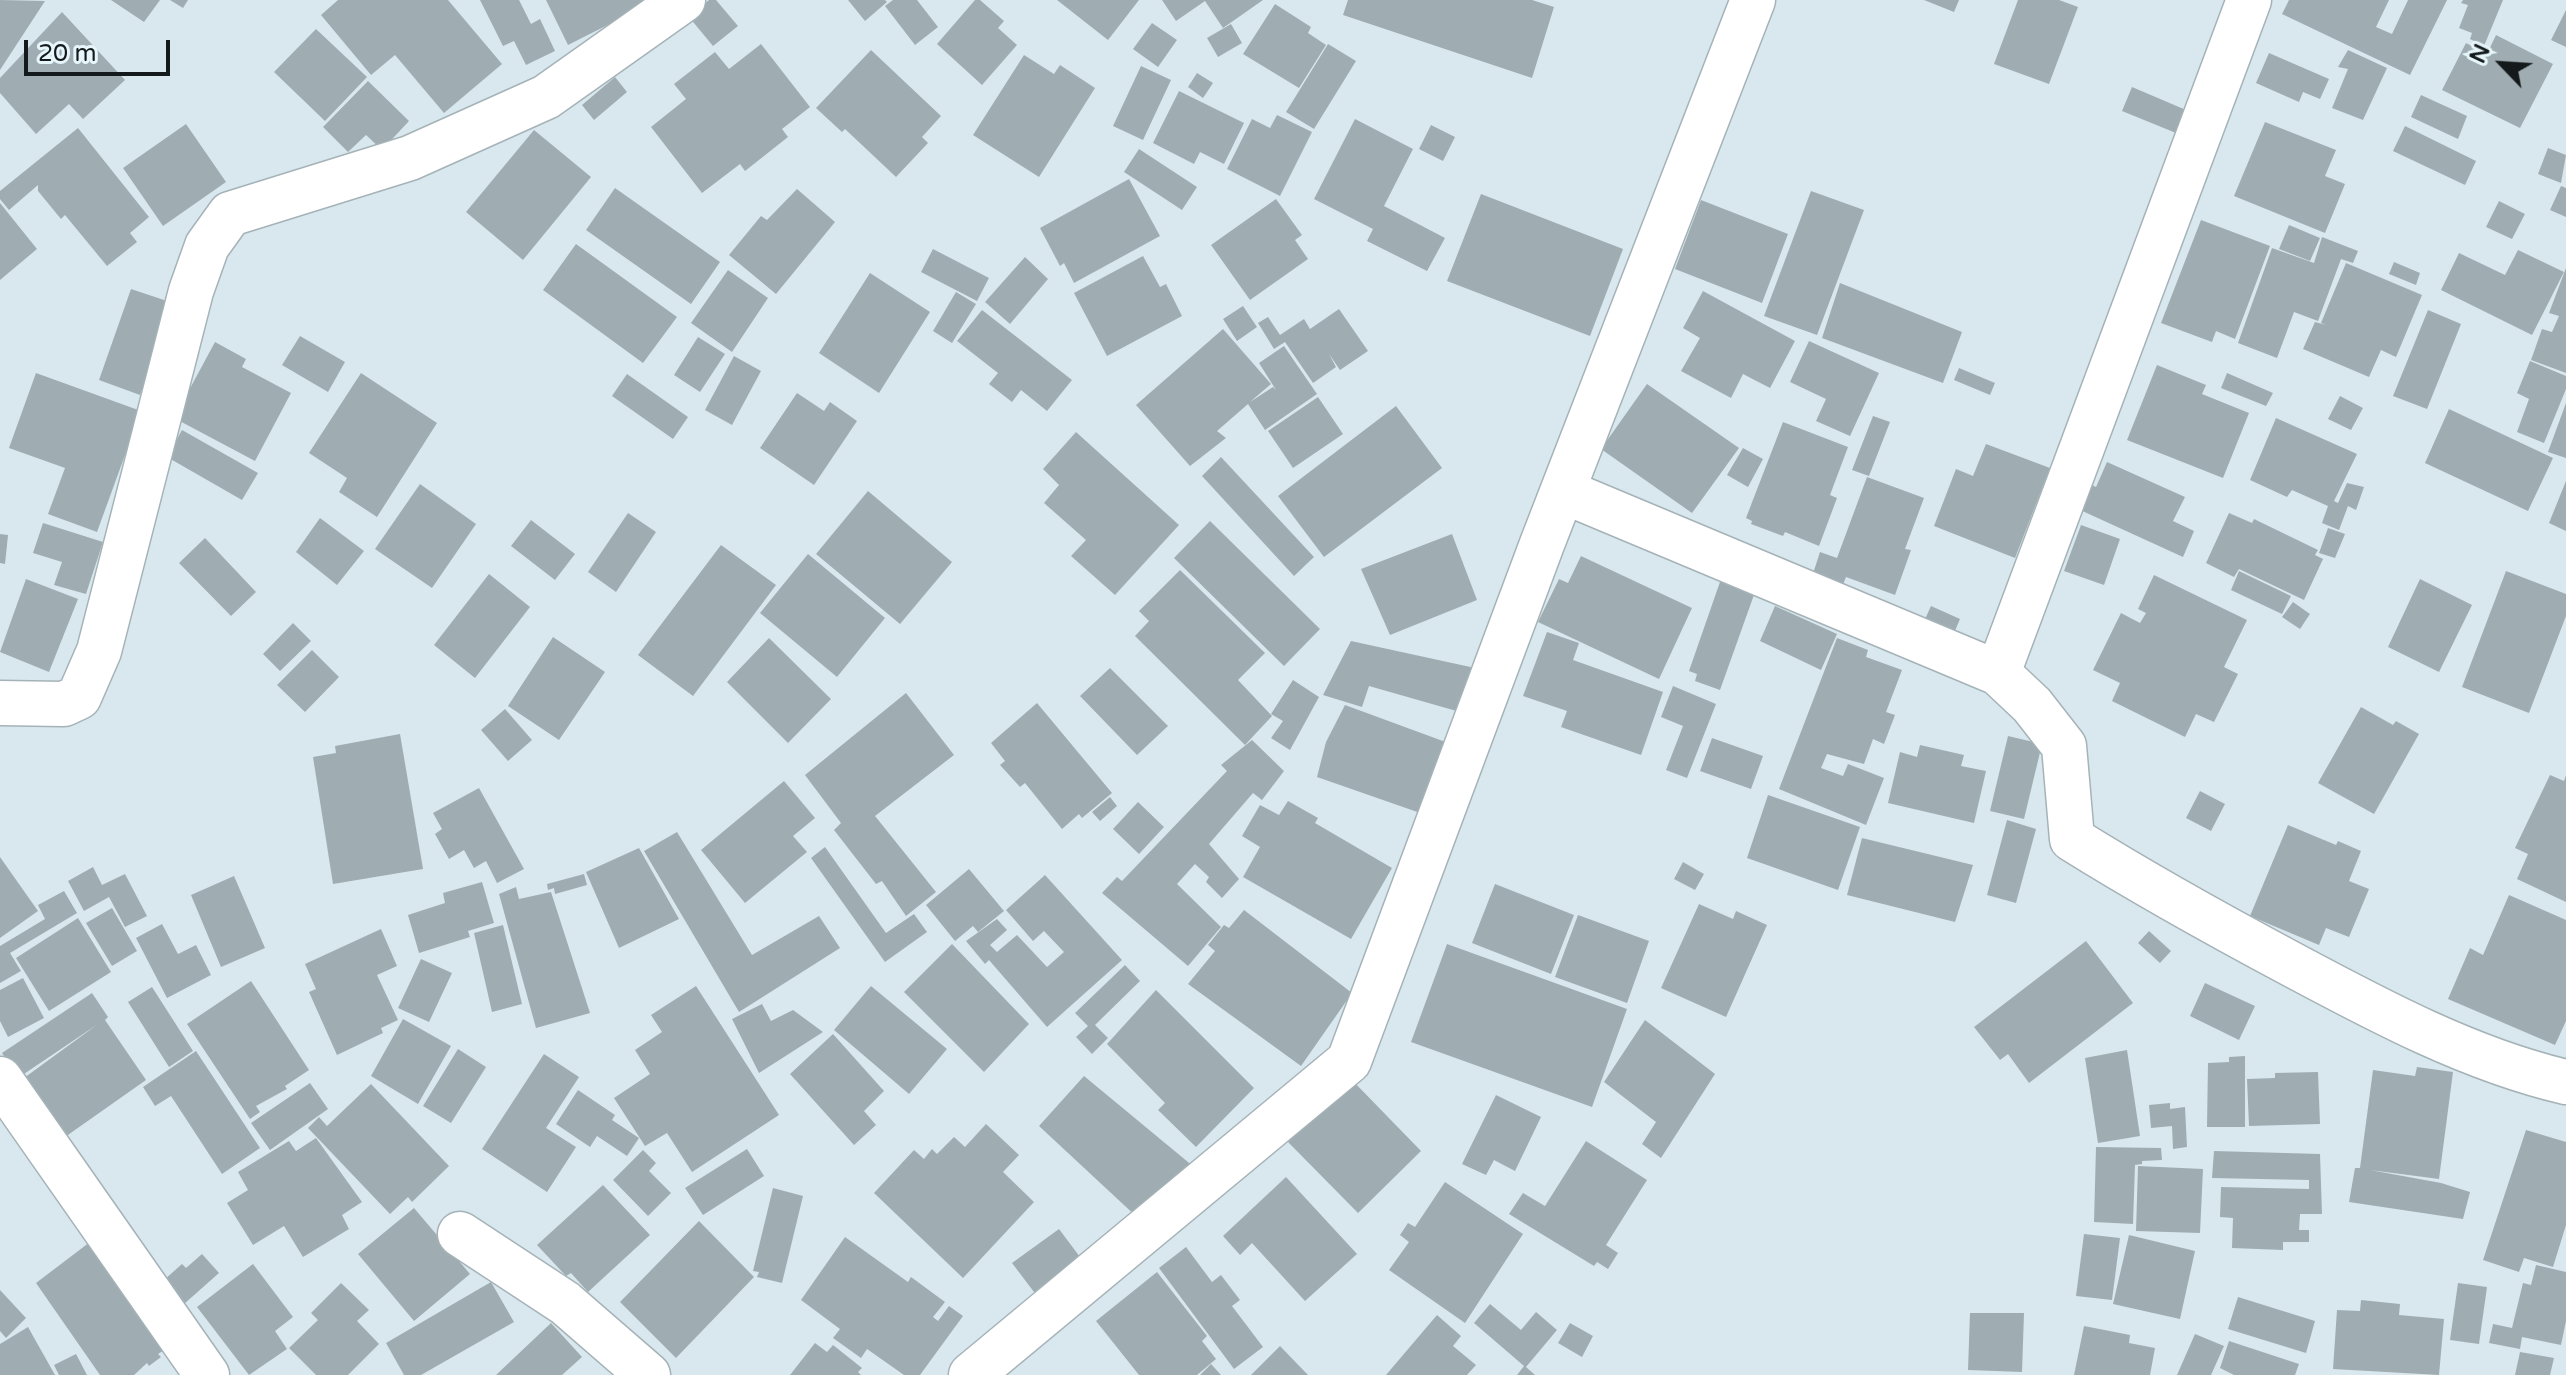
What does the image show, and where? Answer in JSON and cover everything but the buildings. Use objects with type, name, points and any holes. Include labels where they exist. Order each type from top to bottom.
[{"type":"street","points":[[0,703],[64,704],[79,697],[99,651],[191,291],[207,246],[230,214],[410,158],[546,97],[683,0]]},
{"type":"street","points":[[971,1375],[1349,1061],[1563,491],[1753,0]]},
{"type":"street","points":[[1998,673],[2249,0]]},
{"type":"street","points":[[1563,491],[1998,673],[2032,705],[2064,746],[2072,839],[2150,888],[2361,1002],[2459,1046],[2566,1082]]},
{"type":"street","points":[[0,1079],[207,1375]]},
{"type":"street","points":[[460,1234],[565,1303],[648,1375]]}]
